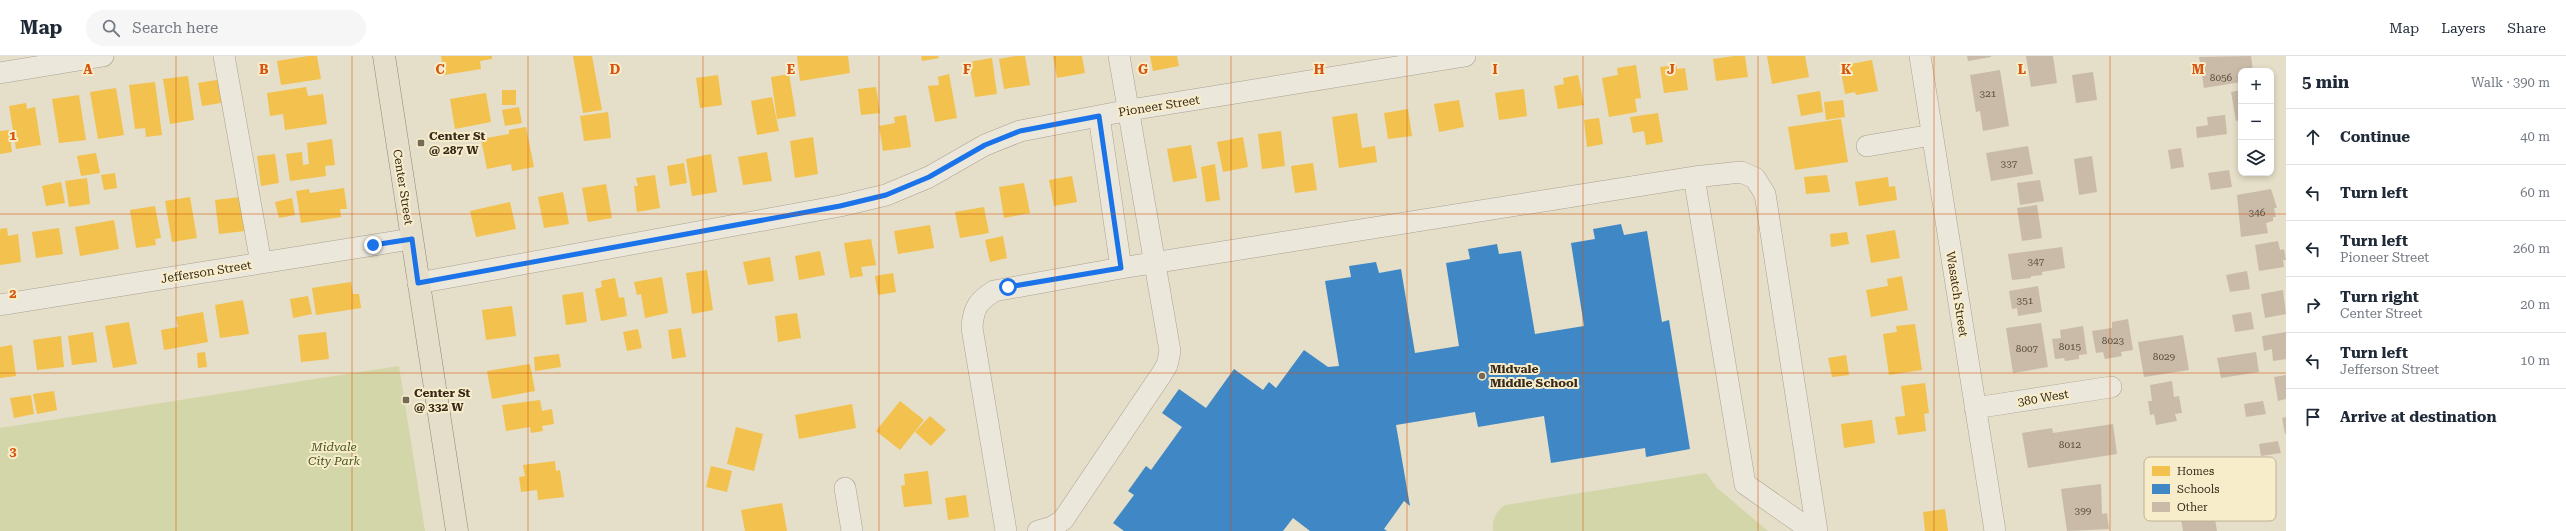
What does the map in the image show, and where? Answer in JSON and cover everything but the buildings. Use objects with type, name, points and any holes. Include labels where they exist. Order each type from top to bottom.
[{"type":"main road","name":"Center Street","points":[[384,56],[457,531]]},
{"type":"street","points":[[0,72],[103,56]]},
{"type":"street","points":[[224,56],[261,263]]},
{"type":"street","points":[[1047,528],[1063,520],[1167,365],[1170,351],[1169,337],[1130,110],[1119,56]]},
{"type":"street","name":"Pioneer Street","points":[[418,283],[847,204],[886,195],[929,177],[985,145],[1020,131],[1389,62],[1465,56]]},
{"type":"street","name":"Wasatch Street","points":[[1920,56],[1994,531]]},
{"type":"street","points":[[1099,116],[1121,268]]},
{"type":"street","points":[[1868,146],[1932,135]]},
{"type":"street","points":[[1006,531],[972,328],[973,313],[980,300],[994,291],[1155,262],[1694,177],[1741,172],[1755,178],[1765,194],[1817,531]]},
{"type":"street","points":[[1694,177],[1745,484],[1812,531]]},
{"type":"street","name":"Jefferson Street","points":[[0,305],[412,239]]},
{"type":"street","name":"380 West","points":[[1975,408],[2111,387]]},
{"type":"street","points":[[845,488],[852,531]]},
{"type":"green space","name":"Midvale City Park","points":[[399,366],[425,531],[0,531],[0,428]]},
{"type":"green space","points":[[1706,473],[1717,488],[1768,531],[1493,531],[1495,516],[1506,505]]},
{"type":"place","name":"Center St @ 287 W","points":[[421,143]]},
{"type":"place","name":"Midvale Middle School","points":[[1482,376]]},
{"type":"place","name":"Center St @ 332 W","points":[[406,400]]},
{"type":"route","points":[[373,245],[412,239],[418,283],[840,206],[886,195],[929,177],[985,145],[1020,131],[1099,116],[1121,268],[1008,287]]}]
